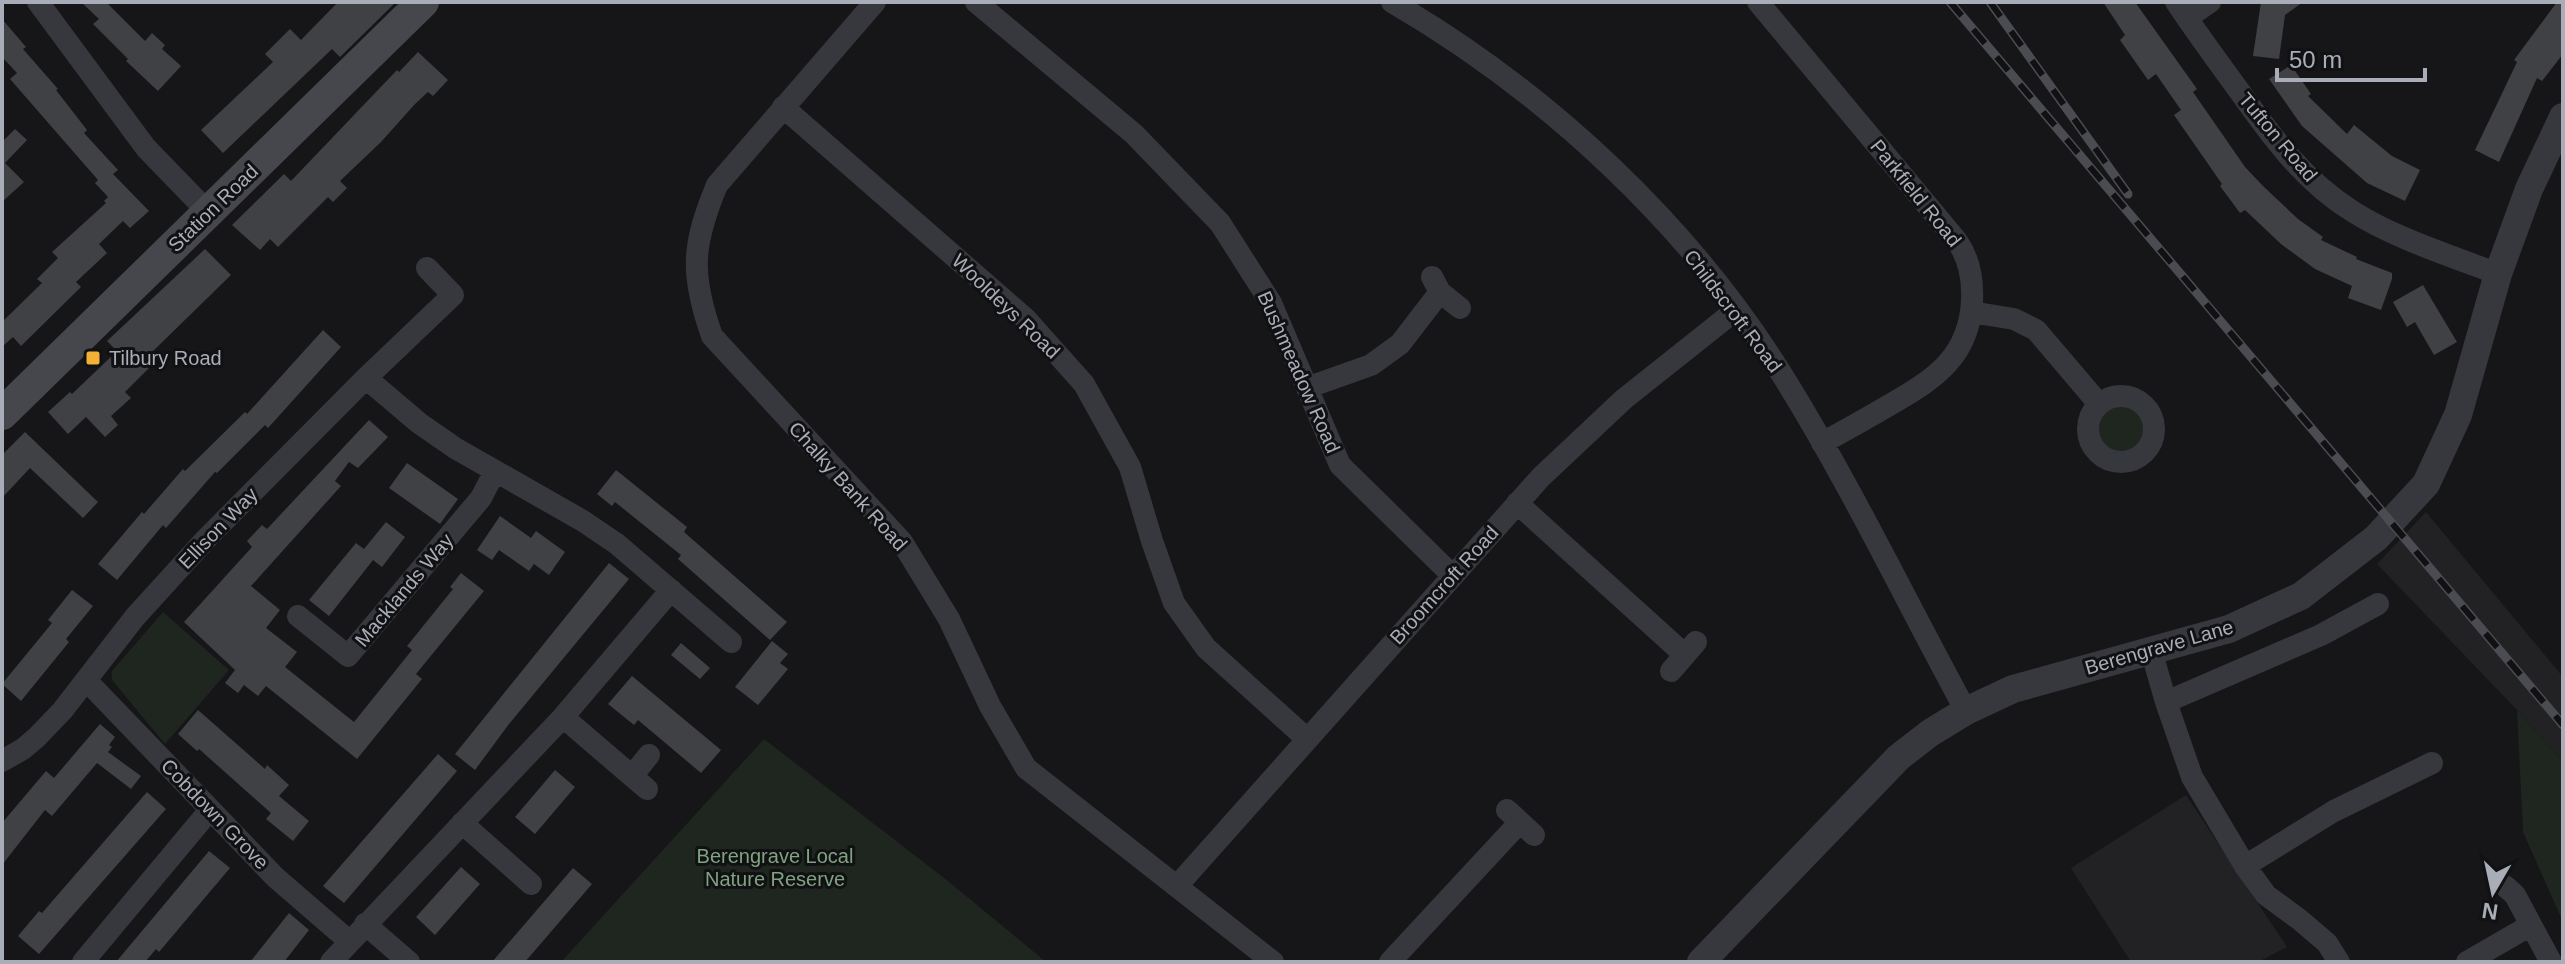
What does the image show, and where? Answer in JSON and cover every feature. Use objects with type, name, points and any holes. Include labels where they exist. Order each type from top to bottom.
[{"type":"main road","name":"Station Road","points":[[2,414],[423,2]]},
{"type":"street","points":[[38,2],[146,148],[208,212]]},
{"type":"street","name":"Chalky Bank Road","points":[[875,2],[717,185],[701,222],[696,264],[701,304],[712,336],[902,542],[949,619],[990,706],[1026,768],[1273,962]]},
{"type":"street","name":"Bushmeadow Road","points":[[976,2],[1134,134],[1220,223],[1271,303],[1340,465],[1452,575]]},
{"type":"street","name":"Childscroft Road","points":[[1392,2],[1492,67],[1567,127],[1666,225],[1703,267],[1785,379],[1966,711]]},
{"type":"street","name":"Parkfield Road","points":[[1758,2],[1961,247],[1971,281],[1971,312],[1957,351],[1935,378],[1822,443]]},
{"type":"street","points":[[2181,10],[2210,2]]},
{"type":"street","name":"Tufton Road","points":[[2181,10],[2281,147],[2301,171],[2327,194],[2381,227],[2498,274]]},
{"type":"street","name":"Wooldeys Road","points":[[783,107],[1026,319],[1084,384],[1130,467],[1174,603],[1206,648],[1307,739]]},
{"type":"street","name":"Berengrave Lane","points":[[1701,962],[1899,757],[1930,733],[1966,711],[2013,689],[2229,629],[2301,596],[2376,538],[2426,484],[2458,415],[2498,274],[2529,189],[2563,117]]},
{"type":"street","name":"Ellison Way","points":[[2,761],[37,737],[135,617],[206,539],[453,295],[427,268]]},
{"type":"street","points":[[1309,387],[1371,365],[1400,344],[1436,285],[1460,308]]},
{"type":"street","name":"Broomcroft Road","points":[[1177,886],[1452,575],[1569,449],[1624,399],[1736,310]]},
{"type":"street","points":[[1971,312],[2014,319],[2036,330],[2099,404]]},
{"type":"street","points":[[366,378],[419,423],[455,448],[583,521],[617,544],[731,642]]},
{"type":"street","name":"Macklands Way","points":[[298,616],[348,656],[481,498],[495,471]]},
{"type":"street","points":[[1517,503],[1684,656]]},
{"type":"street","points":[[331,962],[563,717],[671,590]]},
{"type":"street","points":[[2166,702],[2296,646],[2378,604]]},
{"type":"street","points":[[2151,650],[2192,777],[2245,866],[2266,895],[2327,943],[2339,962]]},
{"type":"street","name":"Cobdown Grove","points":[[86,680],[275,877],[349,941]]},
{"type":"street","points":[[563,717],[639,782],[649,755]]},
{"type":"street","points":[[2245,866],[2334,811],[2432,763]]},
{"type":"street","points":[[83,962],[209,811]]},
{"type":"street","points":[[1390,962],[1520,822]]},
{"type":"street","points":[[462,823],[531,884]]},
{"type":"street","points":[[2505,886],[2515,895],[2551,962]]},
{"type":"street","points":[[365,924],[409,962]]},
{"type":"street","points":[[2467,962],[2531,925]]},
{"type":"shaded area","points":[[2426,512],[2563,677],[2563,762],[2377,564]]},
{"type":"shaded area","points":[[2186,795],[2287,947],[2258,962],[2131,962],[2071,868]]},
{"type":"green space","points":[[2121,403],[2140,411],[2148,430],[2140,449],[2121,457],[2102,449],[2094,430],[2102,411]]},
{"type":"green space","points":[[163,612],[229,670],[165,744],[112,680],[112,671]]},
{"type":"green space","points":[[2517,710],[2563,762],[2563,922],[2523,832]]},
{"type":"green space","name":"Berengrave Local Nature Reserve","points":[[764,739],[948,881],[1046,962],[561,962]]},
{"type":"building","points":[[81,2],[106,2],[145,41],[152,33],[165,45],[162,49],[181,66],[158,91],[93,24],[99,19]]},
{"type":"building","points":[[338,2],[396,2],[340,57],[332,49],[223,153],[201,130],[273,62],[265,54],[290,29],[301,40]]},
{"type":"building","points":[[2103,2],[2135,2],[2197,89],[2193,92],[2245,167],[2298,219],[2323,237],[2321,240],[2356,259],[2392,273],[2381,310],[2348,298],[2352,286],[2315,269],[2281,244],[2245,210],[2240,213],[2174,115],[2181,110],[2156,74],[2148,80],[2120,40],[2125,35]]},
{"type":"building","points":[[2261,2],[2303,2],[2285,15],[2279,59],[2253,56]]},
{"type":"building","points":[[2557,2],[2563,2],[2563,54],[2542,81],[2537,78],[2499,162],[2475,150],[2517,62],[2514,60]]},
{"type":"building","points":[[2,19],[58,89],[87,130],[84,133],[118,170],[113,174],[149,211],[130,228],[123,221],[99,244],[107,253],[76,282],[81,287],[21,346],[13,337],[2,347],[2,322],[42,283],[37,279],[58,258],[52,252],[106,203],[104,201],[108,197],[95,183],[98,180],[10,79],[17,73],[2,57]]},
{"type":"building","points":[[418,52],[448,80],[433,96],[428,92],[415,104],[340,181],[347,188],[333,202],[328,197],[278,247],[270,239],[260,250],[232,225],[284,174],[291,181]]},
{"type":"building","points":[[2291,65],[2311,94],[2308,96],[2347,134],[2354,125],[2392,156],[2420,170],[2405,201],[2367,183],[2302,126],[2269,79]]},
{"type":"building","points":[[15,129],[27,140],[5,163],[24,182],[2,202],[2,142]]},
{"type":"building","points":[[205,249],[231,275],[148,356],[155,362],[125,392],[131,398],[111,416],[118,425],[105,437],[86,417],[68,434],[48,412],[70,392],[72,394],[117,351],[107,341]]},
{"type":"building","points":[[2423,285],[2457,342],[2434,355],[2415,322],[2407,327],[2393,302]]},
{"type":"building","points":[[323,330],[341,347],[268,428],[265,425],[215,472],[166,528],[163,525],[117,580],[98,564],[183,469],[185,471],[245,412],[247,414]]},
{"type":"building","points":[[369,420],[388,437],[358,468],[349,462],[335,481],[341,486],[251,586],[280,610],[266,628],[297,652],[285,667],[354,722],[412,650],[407,646],[453,589],[450,587],[461,573],[484,591],[416,674],[422,679],[357,759],[266,686],[258,696],[244,685],[238,693],[225,683],[235,670],[184,622],[252,547],[247,541],[262,525],[267,529]]},
{"type":"building","points":[[25,432],[98,502],[83,518],[30,468],[2,498],[2,455]]},
{"type":"building","points":[[407,463],[458,499],[440,524],[389,488]]},
{"type":"building","points":[[616,470],[687,527],[684,532],[787,622],[770,640],[678,559],[681,555],[615,502],[612,506],[597,494]]},
{"type":"building","points":[[500,516],[531,538],[536,531],[565,552],[549,575],[534,564],[529,571],[499,550],[492,560],[477,550]]},
{"type":"building","points":[[386,522],[405,537],[382,567],[373,560],[329,616],[309,600],[356,543],[364,549]]},
{"type":"building","points":[[609,563],[629,579],[509,724],[475,770],[455,754]]},
{"type":"building","points":[[72,590],[93,606],[66,639],[69,642],[21,701],[2,684],[52,623],[48,620]]},
{"type":"building","points":[[772,641],[788,654],[780,663],[788,669],[758,705],[735,687]]},
{"type":"building","points":[[681,643],[710,668],[700,679],[671,655]]},
{"type":"building","points":[[632,676],[721,750],[701,773],[638,720],[634,725],[608,704]]},
{"type":"building","points":[[198,710],[265,769],[267,765],[289,785],[279,796],[309,821],[293,841],[266,819],[271,813],[178,734]]},
{"type":"building","points":[[100,724],[115,737],[108,752],[141,776],[131,789],[97,763],[52,816],[45,810],[2,865],[2,823],[46,771],[54,778]]},
{"type":"building","points":[[438,754],[457,771],[344,903],[323,886]]},
{"type":"building","points":[[555,770],[575,787],[535,834],[515,817]]},
{"type":"building","points":[[147,792],[166,809],[39,954],[18,936],[39,911],[42,913]]},
{"type":"building","points":[[209,851],[230,868],[159,952],[156,949],[145,962],[116,962]]},
{"type":"building","points":[[461,867],[480,884],[435,935],[416,917]]},
{"type":"building","points":[[573,868],[592,884],[525,962],[492,962]]},
{"type":"building","points":[[289,913],[309,930],[284,962],[250,962]]},
{"type":"railway","points":[[1950,2],[2563,725]]},
{"type":"railway","points":[[1990,2],[2128,194]]},
{"type":"place","name":"Tilbury Road","points":[[93,358]]}]
